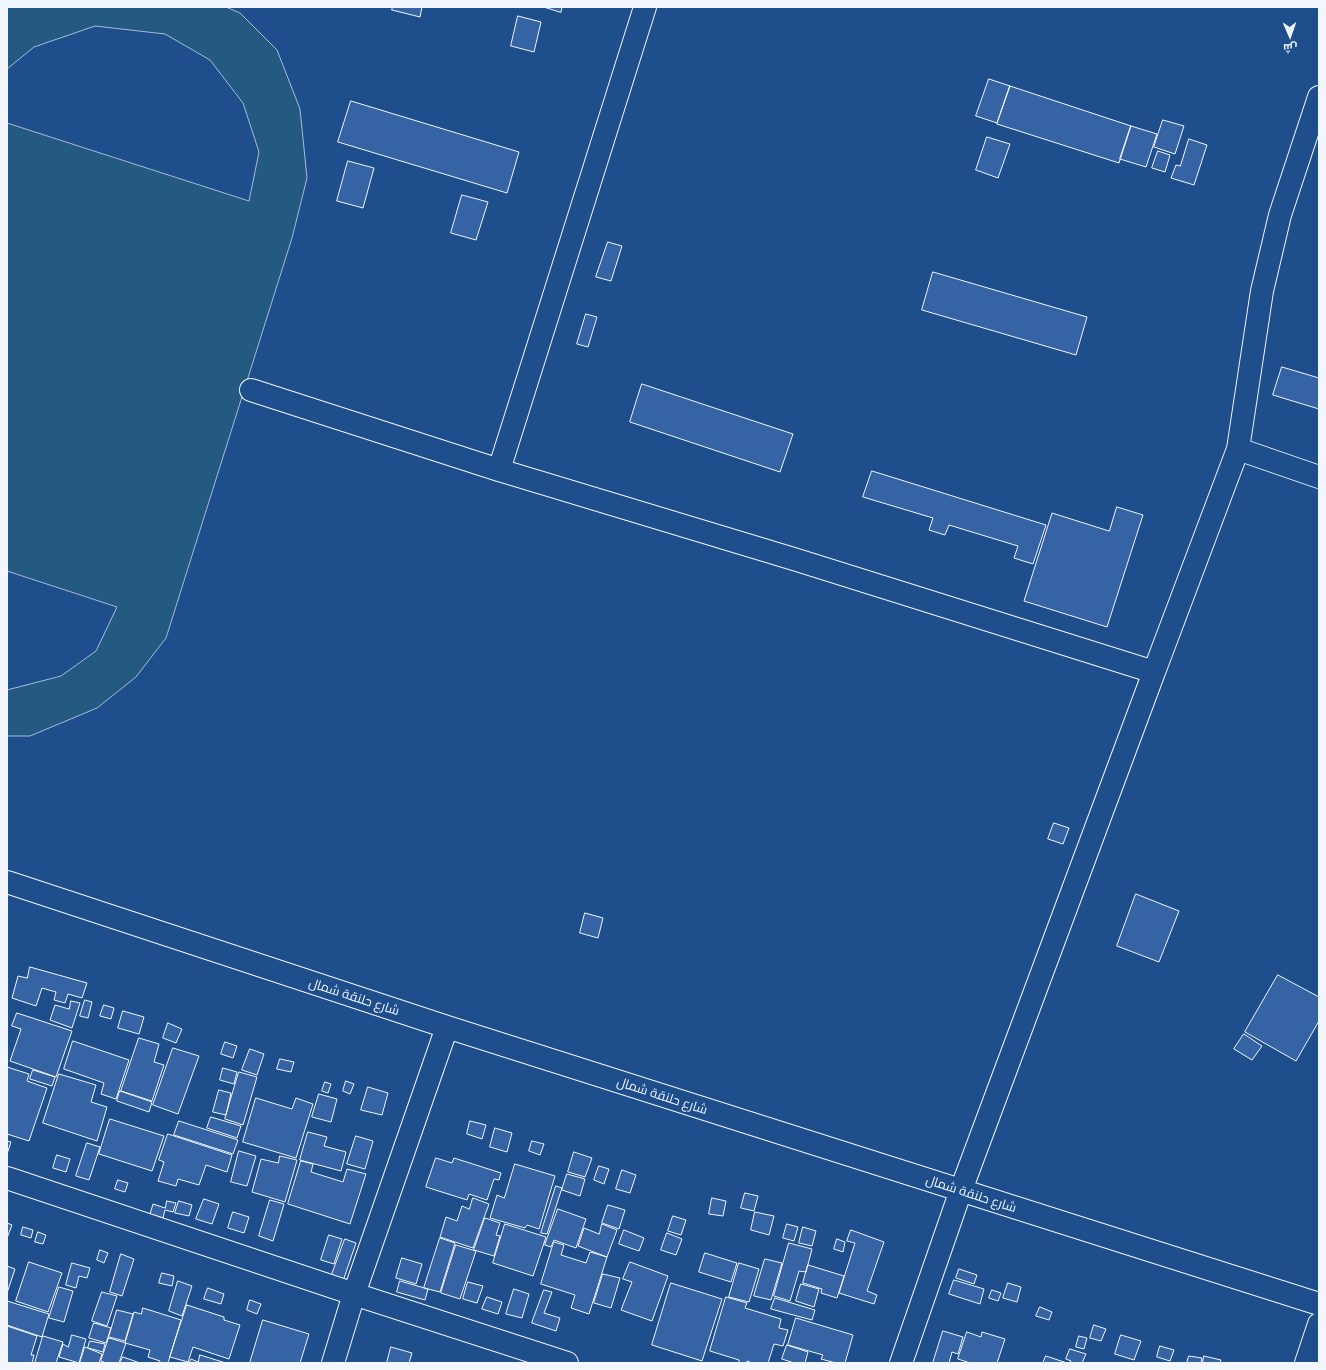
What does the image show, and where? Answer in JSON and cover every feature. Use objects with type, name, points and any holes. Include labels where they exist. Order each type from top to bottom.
[{"type":"street","points":[[499,470],[645,7]]},
{"type":"street","points":[[902,1363],[961,1190],[1238,449],[1262,291],[1280,215],[1319,97]]},
{"type":"street","points":[[252,390],[499,470],[797,560],[1154,672]]},
{"type":"street","points":[[1238,449],[1319,476]]},
{"type":"street","name":"شارع حلنقة شمال","points":[[7,882],[447,1028],[1319,1304]]},
{"type":"street","points":[[333,1363],[354,1294],[447,1028]]},
{"type":"street","points":[[7,1178],[354,1294],[567,1363]]},
{"type":"street","points":[[1306,1363],[1319,1324]]},
{"type":"shaded area","points":[[7,7],[226,7],[240,13],[277,50],[300,109],[307,178],[292,238],[166,638],[136,677],[97,708],[30,736],[7,736],[7,690],[61,676],[96,651],[117,607],[7,571],[7,123],[249,201],[259,152],[243,103],[210,60],[165,34],[95,26],[34,47],[7,69]]},
{"type":"building","points":[[393,7],[422,7],[420,17],[392,10]]},
{"type":"building","points":[[544,7],[562,7],[561,12]]},
{"type":"building","points":[[518,16],[541,22],[534,52],[511,46]]},
{"type":"building","points":[[989,79],[1010,86],[997,123],[976,116]]},
{"type":"building","points":[[1010,86],[1131,126],[1119,163],[997,124]]},
{"type":"building","points":[[351,101],[519,152],[507,193],[338,142]]},
{"type":"building","points":[[1163,120],[1184,126],[1175,154],[1154,147]]},
{"type":"building","points":[[1131,126],[1157,134],[1146,167],[1120,159]]},
{"type":"building","points":[[987,137],[1010,144],[998,178],[976,170]]},
{"type":"building","points":[[1189,139],[1207,145],[1194,185],[1171,178],[1176,165],[1180,166]]},
{"type":"building","points":[[1158,151],[1170,155],[1165,172],[1152,168]]},
{"type":"building","points":[[348,161],[374,168],[363,208],[337,201]]},
{"type":"building","points":[[462,195],[488,202],[476,240],[451,233]]},
{"type":"building","points":[[608,242],[622,246],[611,281],[596,277]]},
{"type":"building","points":[[933,272],[1087,317],[1076,355],[922,310]]},
{"type":"building","points":[[586,314],[597,317],[588,347],[577,344]]},
{"type":"building","points":[[1282,367],[1319,378],[1319,409],[1273,395]]},
{"type":"building","points":[[642,384],[793,434],[780,472],[630,422]]},
{"type":"building","points":[[872,471],[1046,525],[1033,564],[1014,558],[1018,546],[949,525],[945,535],[929,530],[933,518],[863,497]]},
{"type":"building","points":[[1117,507],[1143,515],[1107,627],[1024,601],[1052,513],[1109,531]]},
{"type":"building","points":[[1054,823],[1069,828],[1063,844],[1048,839]]},
{"type":"building","points":[[1136,894],[1179,911],[1159,962],[1117,946]]},
{"type":"building","points":[[585,913],[603,918],[598,938],[580,933]]},
{"type":"building","points":[[30,967],[87,983],[82,998],[68,994],[65,1003],[54,1000],[56,992],[42,988],[36,1006],[12,998],[18,976],[27,978]]},
{"type":"building","points":[[1278,975],[1319,997],[1319,1021],[1296,1061],[1245,1032]]},
{"type":"building","points":[[85,1000],[92,1002],[88,1018],[80,1016]]},
{"type":"building","points":[[71,1001],[80,1003],[72,1028],[50,1020],[55,1005],[69,1009]]},
{"type":"building","points":[[104,1005],[114,1008],[111,1019],[100,1016]]},
{"type":"building","points":[[123,1011],[144,1017],[139,1034],[118,1028]]},
{"type":"building","points":[[17,1013],[72,1031],[56,1077],[10,1061],[21,1029],[12,1026]]},
{"type":"building","points":[[168,1023],[182,1029],[176,1043],[163,1038]]},
{"type":"building","points":[[1244,1034],[1262,1046],[1252,1060],[1234,1049]]},
{"type":"building","points":[[139,1038],[159,1044],[154,1062],[164,1065],[152,1101],[121,1091]]},
{"type":"building","points":[[73,1041],[129,1060],[116,1099],[101,1094],[104,1083],[64,1069]]},
{"type":"building","points":[[225,1042],[237,1046],[233,1058],[221,1054]]},
{"type":"building","points":[[173,1048],[199,1056],[178,1114],[153,1105]]},
{"type":"building","points":[[250,1049],[264,1054],[257,1075],[242,1070]]},
{"type":"building","points":[[280,1059],[294,1062],[291,1072],[277,1069]]},
{"type":"building","points":[[7,1067],[29,1074],[27,1081],[47,1088],[29,1141],[7,1134]]},
{"type":"building","points":[[223,1068],[237,1072],[234,1084],[220,1080]]},
{"type":"building","points":[[33,1070],[55,1077],[52,1086],[30,1079]]},
{"type":"building","points":[[239,1072],[257,1077],[243,1125],[225,1119]]},
{"type":"building","points":[[59,1074],[96,1085],[91,1102],[107,1107],[97,1141],[43,1123]]},
{"type":"building","points":[[346,1081],[354,1084],[350,1094],[343,1091]]},
{"type":"building","points":[[325,1082],[331,1084],[328,1093],[322,1091]]},
{"type":"building","points":[[368,1087],[388,1093],[382,1115],[361,1110]]},
{"type":"building","points":[[219,1090],[231,1093],[226,1115],[213,1112]]},
{"type":"building","points":[[120,1091],[152,1102],[149,1112],[117,1101]]},
{"type":"building","points":[[319,1094],[337,1099],[331,1122],[312,1117]]},
{"type":"building","points":[[256,1098],[292,1109],[296,1098],[313,1104],[296,1158],[243,1142]]},
{"type":"building","points":[[211,1117],[241,1126],[237,1138],[207,1128]]},
{"type":"building","points":[[110,1119],[164,1136],[152,1171],[99,1154]]},
{"type":"building","points":[[179,1121],[238,1140],[233,1154],[174,1135]]},
{"type":"building","points":[[470,1121],[486,1125],[482,1139],[467,1134]]},
{"type":"building","points":[[495,1128],[512,1133],[507,1152],[490,1147]]},
{"type":"building","points":[[308,1132],[327,1137],[324,1146],[346,1152],[341,1171],[300,1160]]},
{"type":"building","points":[[168,1134],[232,1155],[227,1172],[206,1165],[199,1185],[178,1179],[176,1186],[158,1181],[164,1162],[159,1160]]},
{"type":"building","points":[[356,1136],[373,1141],[365,1169],[347,1164]]},
{"type":"building","points":[[7,1141],[11,1142],[7,1154]]},
{"type":"building","points":[[532,1141],[544,1144],[540,1155],[529,1151]]},
{"type":"building","points":[[87,1143],[100,1147],[89,1180],[76,1176]]},
{"type":"building","points":[[239,1151],[256,1156],[247,1186],[231,1182]]},
{"type":"building","points":[[574,1152],[592,1158],[585,1177],[568,1172]]},
{"type":"building","points":[[57,1155],[70,1159],[66,1172],[53,1168]]},
{"type":"building","points":[[280,1156],[297,1160],[285,1202],[252,1192],[261,1159],[278,1163]]},
{"type":"building","points":[[436,1158],[452,1163],[454,1158],[501,1173],[499,1180],[494,1179],[487,1200],[469,1194],[467,1200],[426,1187]]},
{"type":"building","points":[[301,1161],[313,1164],[311,1172],[343,1182],[347,1169],[366,1174],[350,1224],[288,1204]]},
{"type":"building","points":[[515,1164],[555,1176],[539,1229],[527,1225],[525,1228],[490,1218],[497,1195],[504,1198]]},
{"type":"building","points":[[599,1166],[609,1169],[604,1184],[594,1180]]},
{"type":"building","points":[[622,1170],[636,1175],[630,1193],[616,1189]]},
{"type":"building","points":[[567,1174],[585,1179],[580,1196],[562,1190]]},
{"type":"building","points":[[118,1180],[128,1183],[125,1192],[115,1189]]},
{"type":"building","points":[[556,1186],[562,1188],[547,1234],[541,1233]]},
{"type":"building","points":[[745,1193],[758,1196],[754,1211],[741,1208]]},
{"type":"building","points":[[473,1198],[489,1204],[473,1248],[440,1237],[446,1217],[457,1221],[462,1206],[469,1209]]},
{"type":"building","points":[[712,1198],[726,1201],[723,1216],[709,1214]]},
{"type":"building","points":[[204,1199],[219,1204],[212,1224],[196,1219]]},
{"type":"building","points":[[270,1200],[284,1204],[273,1241],[259,1236]]},
{"type":"building","points":[[167,1201],[176,1203],[173,1212],[165,1210],[163,1218],[150,1214],[153,1204],[165,1208]]},
{"type":"building","points":[[179,1201],[192,1205],[189,1216],[175,1213]]},
{"type":"building","points":[[608,1205],[625,1210],[619,1229],[602,1223]]},
{"type":"building","points":[[558,1209],[586,1219],[576,1248],[554,1240],[551,1247],[545,1245]]},
{"type":"building","points":[[233,1212],[249,1217],[244,1233],[228,1228]]},
{"type":"building","points":[[755,1212],[774,1216],[769,1235],[751,1230]]},
{"type":"building","points":[[673,1216],[686,1220],[681,1235],[668,1231]]},
{"type":"building","points":[[485,1218],[500,1223],[496,1235],[500,1236],[494,1256],[474,1250]]},
{"type":"building","points":[[7,1223],[12,1225],[7,1238]]},
{"type":"building","points":[[505,1224],[546,1237],[533,1276],[493,1263]]},
{"type":"building","points":[[602,1224],[617,1230],[607,1257],[578,1246],[584,1228],[599,1234]]},
{"type":"building","points":[[787,1224],[798,1227],[794,1241],[783,1238]]},
{"type":"building","points":[[23,1227],[33,1230],[31,1238],[21,1235]]},
{"type":"building","points":[[803,1227],[816,1231],[812,1246],[799,1243]]},
{"type":"building","points":[[624,1230],[644,1238],[639,1251],[619,1244]]},
{"type":"building","points":[[851,1230],[884,1242],[867,1291],[877,1295],[874,1304],[839,1293],[855,1243],[847,1241]]},
{"type":"building","points":[[38,1232],[46,1235],[43,1244],[35,1242]]},
{"type":"building","points":[[667,1233],[682,1239],[676,1255],[661,1250]]},
{"type":"building","points":[[329,1235],[342,1239],[334,1264],[321,1260]]},
{"type":"building","points":[[440,1238],[455,1243],[440,1292],[424,1288]]},
{"type":"building","points":[[345,1239],[356,1243],[343,1281],[331,1277]]},
{"type":"building","points":[[837,1239],[845,1242],[843,1252],[834,1249]]},
{"type":"building","points":[[554,1242],[564,1245],[561,1255],[586,1263],[590,1252],[607,1257],[589,1314],[571,1308],[575,1295],[541,1284]]},
{"type":"building","points":[[789,1243],[812,1249],[806,1272],[799,1271],[790,1301],[774,1296]]},
{"type":"building","points":[[456,1245],[476,1251],[460,1299],[441,1293]]},
{"type":"building","points":[[100,1250],[108,1253],[104,1263],[97,1260]]},
{"type":"building","points":[[705,1253],[737,1263],[731,1282],[699,1272]]},
{"type":"building","points":[[121,1254],[134,1259],[122,1296],[110,1292]]},
{"type":"building","points":[[402,1258],[422,1264],[416,1284],[396,1278]]},
{"type":"building","points":[[765,1259],[782,1263],[771,1300],[754,1296]]},
{"type":"building","points":[[29,1262],[62,1273],[48,1312],[16,1301]]},
{"type":"building","points":[[630,1262],[668,1276],[652,1321],[621,1310],[632,1282],[623,1279]]},
{"type":"building","points":[[72,1263],[90,1268],[87,1278],[79,1276],[76,1288],[66,1285]]},
{"type":"building","points":[[739,1263],[759,1269],[749,1302],[729,1297]]},
{"type":"building","points":[[808,1265],[844,1276],[837,1298],[821,1293],[822,1289],[803,1283]]},
{"type":"building","points":[[7,1266],[15,1269],[7,1293]]},
{"type":"building","points":[[959,1269],[977,1275],[974,1284],[956,1278]]},
{"type":"building","points":[[162,1273],[174,1276],[172,1286],[159,1283]]},
{"type":"building","points":[[603,1274],[620,1278],[611,1308],[594,1303]]},
{"type":"building","points":[[954,1280],[984,1289],[980,1304],[949,1294]]},
{"type":"building","points":[[178,1281],[192,1286],[182,1316],[169,1311]]},
{"type":"building","points":[[400,1281],[428,1289],[425,1300],[397,1292]]},
{"type":"building","points":[[468,1282],[483,1286],[477,1303],[463,1299]]},
{"type":"building","points":[[671,1283],[722,1299],[702,1361],[652,1345]]},
{"type":"building","points":[[1008,1283],[1021,1287],[1017,1302],[1003,1298]]},
{"type":"building","points":[[801,1284],[819,1289],[814,1307],[796,1301]]},
{"type":"building","points":[[59,1287],[73,1291],[64,1322],[49,1318]]},
{"type":"building","points":[[208,1288],[224,1294],[221,1304],[204,1299]]},
{"type":"building","points":[[514,1289],[529,1294],[522,1318],[506,1314]]},
{"type":"building","points":[[544,1290],[552,1292],[544,1313],[560,1318],[556,1331],[532,1323]]},
{"type":"building","points":[[992,1290],[1001,1293],[998,1301],[989,1298]]},
{"type":"building","points":[[102,1292],[117,1296],[107,1326],[92,1321]]},
{"type":"building","points":[[487,1297],[502,1302],[498,1314],[482,1309]]},
{"type":"building","points":[[726,1297],[747,1303],[745,1308],[781,1319],[779,1328],[788,1330],[783,1346],[774,1344],[768,1363],[752,1363],[747,1361],[747,1363],[739,1363],[739,1360],[710,1351]]},
{"type":"building","points":[[775,1298],[815,1310],[812,1320],[771,1309]]},
{"type":"building","points":[[250,1300],[261,1304],[257,1314],[247,1310]]},
{"type":"building","points":[[7,1301],[49,1314],[42,1337],[7,1325]]},
{"type":"building","points":[[187,1305],[224,1317],[224,1320],[240,1325],[229,1359],[193,1347],[188,1362],[170,1357]]},
{"type":"building","points":[[1040,1307],[1052,1312],[1049,1320],[1036,1316]]},
{"type":"building","points":[[143,1308],[181,1320],[168,1363],[159,1363],[160,1361],[148,1357],[150,1350],[125,1343],[134,1312],[141,1314]]},
{"type":"building","points":[[117,1310],[133,1314],[125,1341],[109,1337]]},
{"type":"building","points":[[796,1318],[853,1335],[845,1363],[836,1363],[821,1359],[823,1355],[788,1345]]},
{"type":"building","points":[[263,1320],[309,1334],[300,1363],[250,1363]]},
{"type":"building","points":[[94,1323],[111,1328],[106,1343],[89,1338]]},
{"type":"building","points":[[1094,1325],[1106,1329],[1101,1341],[1090,1338]]},
{"type":"building","points":[[7,1326],[37,1336],[31,1355],[34,1355],[32,1363],[7,1363]]},
{"type":"building","points":[[943,1331],[963,1337],[958,1354],[952,1352],[949,1363],[933,1363]]},
{"type":"building","points":[[967,1332],[981,1337],[982,1332],[1005,1339],[997,1363],[970,1363],[958,1359]]},
{"type":"building","points":[[72,1335],[86,1339],[79,1363],[59,1357],[63,1344],[68,1347]]},
{"type":"building","points":[[1121,1335],[1141,1341],[1134,1360],[1115,1354]]},
{"type":"building","points":[[43,1336],[63,1342],[56,1363],[35,1363]]},
{"type":"building","points":[[1079,1336],[1087,1338],[1084,1349],[1076,1347]]},
{"type":"building","points":[[109,1338],[126,1343],[119,1363],[106,1363],[101,1361]]},
{"type":"building","points":[[90,1341],[105,1344],[103,1352],[88,1348]]},
{"type":"building","points":[[787,1345],[808,1352],[805,1363],[794,1363],[782,1359]]},
{"type":"building","points":[[1160,1346],[1174,1350],[1170,1361],[1157,1357]]},
{"type":"building","points":[[85,1347],[102,1354],[99,1363],[80,1363]]},
{"type":"building","points":[[391,1347],[412,1353],[409,1363],[387,1363]]},
{"type":"building","points":[[1070,1349],[1086,1354],[1082,1363],[1070,1363],[1071,1361],[1066,1359]]},
{"type":"building","points":[[200,1355],[226,1363],[189,1363],[191,1359],[198,1362]]},
{"type":"building","points":[[1046,1356],[1067,1363],[1043,1363]]},
{"type":"building","points":[[1189,1356],[1202,1358],[1201,1363],[1187,1363]]},
{"type":"building","points":[[1204,1356],[1221,1360],[1220,1363],[1203,1363]]},
{"type":"building","points":[[123,1357],[140,1363],[120,1363]]}]
